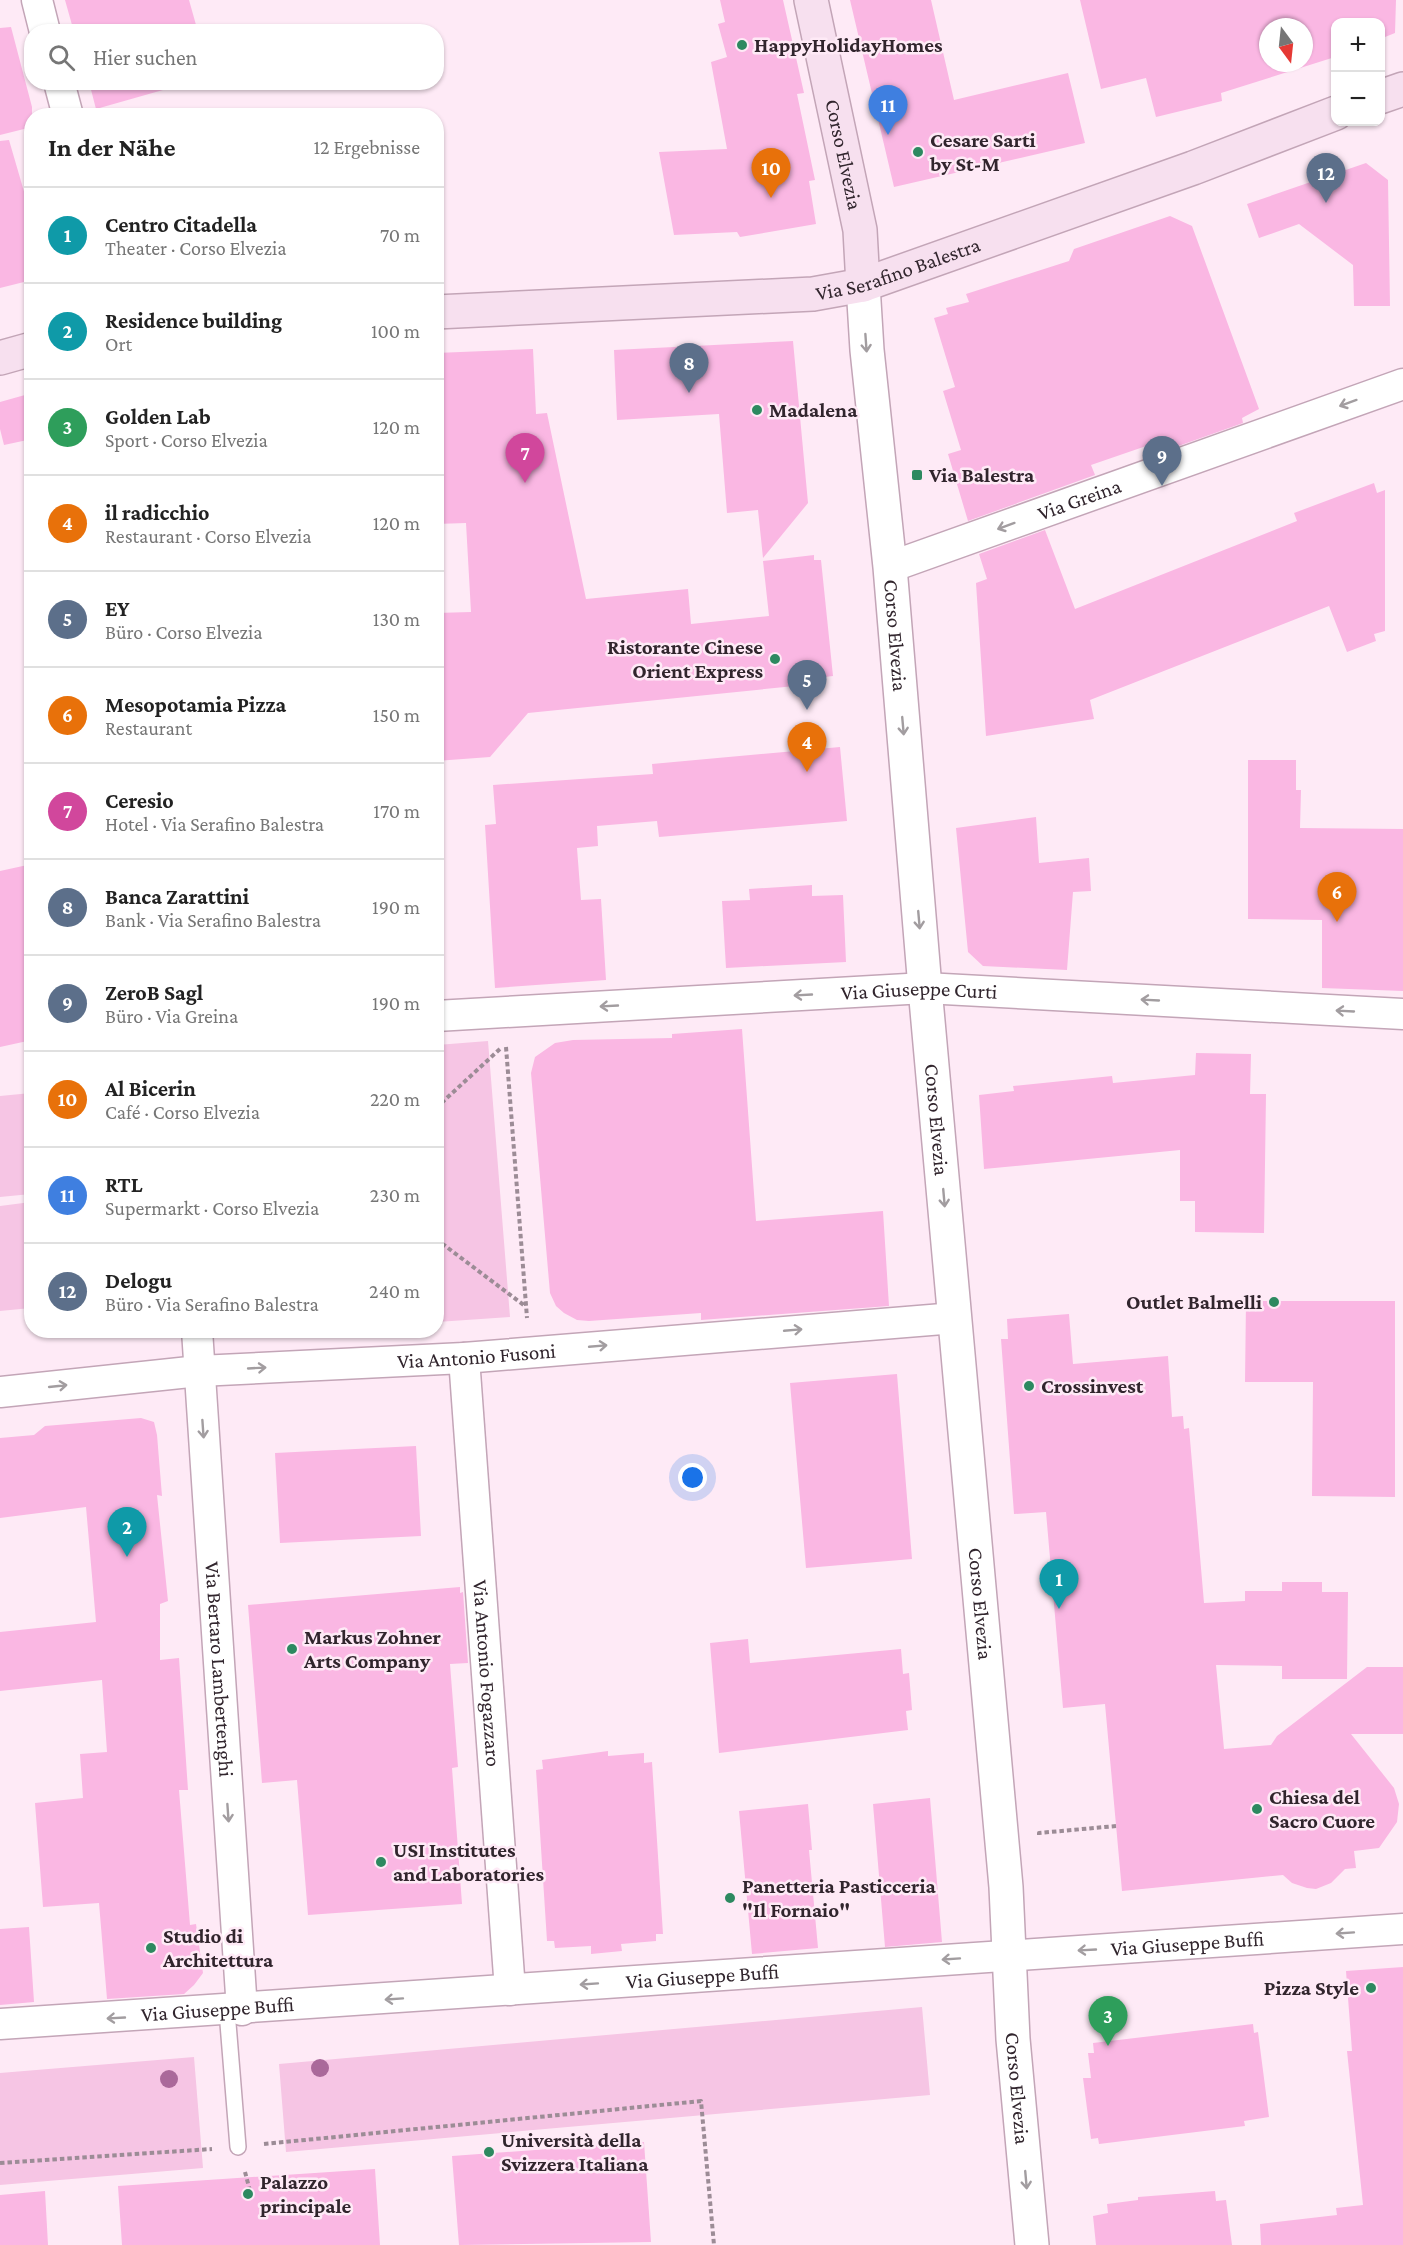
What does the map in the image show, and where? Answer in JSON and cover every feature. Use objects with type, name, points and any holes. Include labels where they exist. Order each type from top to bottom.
[{"type":"main road","name":"Corso Elvezia","points":[[811,0],[860,230],[863,285]]},
{"type":"main road","points":[[1385,95],[1403,89]]},
{"type":"main road","name":"Via Serafino Balestra","points":[[444,312],[813,294],[863,285],[1192,168],[1331,115]]},
{"type":"main road","points":[[0,358],[24,352]]},
{"type":"street","points":[[37,0],[43,24]]},
{"type":"street","points":[[61,90],[66,108]]},
{"type":"street","name":"Corso Elvezia","points":[[863,285],[867,350],[890,567],[925,988],[1006,1887],[1013,2039],[1032,2245]]},
{"type":"street","name":"Via Greina","points":[[890,567],[1403,384]]},
{"type":"street","name":"Via Giuseppe Curti","points":[[444,1016],[925,988],[1403,1014]]},
{"type":"street","name":"Via Antonio Fusoni","points":[[0,1392],[199,1371],[465,1358],[955,1318]]},
{"type":"street","name":"Via Bertaro Lambertenghi","points":[[197,1338],[234,2010]]},
{"type":"street","name":"Via Antonio Fogazzaro","points":[[465,1358],[510,1990]]},
{"type":"street","name":"Via Giuseppe Buffi","points":[[0,2024],[234,2010],[1009,1954],[1403,1929]]},
{"type":"lane","points":[[234,2010],[238,2147]]},
{"type":"path","points":[[444,1101],[506,1044],[530,1352]]},
{"type":"path","points":[[444,1245],[526,1307]]},
{"type":"path","points":[[1040,1843],[1039,1833],[1116,1826]]},
{"type":"path","points":[[0,2163],[238,2147],[701,2101],[714,2245]]},
{"type":"shaded area","points":[[488,1041],[510,1317],[444,1322],[444,1044]]},
{"type":"shaded area","points":[[24,1094],[24,1195],[0,1197],[0,1096]]},
{"type":"shaded area","points":[[24,1203],[24,1309],[0,1311],[0,1206]]},
{"type":"shaded area","points":[[922,2007],[930,2095],[286,2152],[279,2064]]},
{"type":"shaded area","points":[[194,2057],[203,2168],[0,2185],[0,2073]]},
{"type":"building","points":[[65,0],[189,0],[196,24],[72,24]]},
{"type":"building","points":[[720,0],[783,0],[804,93],[797,94],[815,180],[809,181],[816,224],[740,237],[737,232],[674,235],[659,152],[727,149],[711,62],[727,57],[718,24],[725,22]]},
{"type":"building","points":[[850,0],[931,0],[954,100],[1068,73],[1085,143],[894,187]]},
{"type":"building","points":[[1080,0],[1396,0],[1395,33],[1385,37],[1385,18],[1331,18],[1331,58],[1313,64],[1313,18],[1259,18],[1259,72],[1288,72],[1221,93],[1222,101],[1156,117],[1146,78],[1101,89]]},
{"type":"building","points":[[11,27],[24,77],[24,90],[28,90],[32,108],[24,108],[24,129],[0,135],[0,28]]},
{"type":"building","points":[[91,90],[163,90],[100,108],[96,108]]},
{"type":"building","points":[[9,140],[24,192],[24,282],[0,288],[0,141]]},
{"type":"building","points":[[1366,163],[1388,180],[1390,306],[1354,306],[1353,265],[1299,224],[1259,238],[1247,204]]},
{"type":"building","points":[[1170,216],[1192,226],[1259,409],[1242,418],[1243,423],[1170,449],[1168,445],[1154,450],[1152,444],[1091,465],[1095,475],[968,521],[948,454],[961,450],[943,391],[955,387],[934,318],[948,314],[946,308],[969,302],[966,294],[1069,261],[1074,249]]},
{"type":"building","points":[[793,341],[808,503],[763,558],[758,510],[727,513],[719,414],[617,420],[614,350]]},
{"type":"building","points":[[533,349],[536,414],[547,413],[586,599],[688,589],[691,624],[769,616],[763,561],[814,555],[814,560],[821,560],[833,676],[825,677],[825,683],[528,713],[490,757],[444,760],[444,613],[471,612],[466,523],[444,524],[444,353]]},
{"type":"building","points":[[24,395],[24,441],[4,445],[0,429],[0,402]]},
{"type":"building","points":[[1374,483],[1377,493],[1385,490],[1385,631],[1374,634],[1376,641],[1347,652],[1329,606],[1090,700],[1094,719],[986,736],[976,583],[987,579],[979,554],[1045,530],[1075,609],[1297,521],[1294,513]]},
{"type":"building","points":[[840,747],[847,821],[659,837],[657,821],[597,826],[598,846],[577,848],[581,900],[601,899],[606,980],[495,988],[485,825],[496,824],[493,785],[653,774],[652,764]]},
{"type":"building","points":[[1248,760],[1296,760],[1296,790],[1301,790],[1300,828],[1403,829],[1403,991],[1322,988],[1322,920],[1248,919]]},
{"type":"building","points":[[1036,817],[1039,863],[1089,858],[1091,891],[1073,892],[1067,970],[983,966],[968,952],[956,828]]},
{"type":"building","points":[[24,866],[24,1042],[0,1047],[0,871]]},
{"type":"building","points":[[812,885],[812,896],[843,895],[846,962],[726,968],[722,901],[750,900],[749,889]]},
{"type":"building","points":[[742,1029],[756,1221],[883,1211],[889,1306],[701,1320],[701,1313],[589,1321],[577,1320],[564,1313],[556,1306],[550,1293],[531,1073],[535,1057],[555,1043],[573,1040],[672,1038],[672,1034]]},
{"type":"building","points":[[1196,1053],[1251,1054],[1250,1094],[1266,1094],[1264,1233],[1195,1232],[1195,1201],[1180,1201],[1180,1150],[984,1169],[979,1095],[1014,1091],[1013,1086],[1112,1076],[1113,1083],[1195,1075]]},
{"type":"building","points":[[1246,1301],[1395,1301],[1395,1497],[1312,1496],[1313,1382],[1245,1382]]},
{"type":"building","points":[[1069,1314],[1073,1364],[1168,1356],[1172,1417],[1183,1416],[1184,1429],[1189,1428],[1204,1603],[1245,1601],[1245,1591],[1282,1591],[1282,1582],[1322,1582],[1322,1592],[1348,1592],[1347,1679],[1282,1679],[1282,1666],[1216,1665],[1224,1749],[1271,1745],[1277,1736],[1367,1667],[1403,1667],[1403,1734],[1351,1734],[1394,1788],[1399,1804],[1397,1822],[1379,1848],[1354,1851],[1356,1868],[1345,1869],[1331,1883],[1316,1889],[1307,1888],[1292,1883],[1283,1875],[1122,1891],[1105,1704],[1063,1708],[1046,1512],[1014,1514],[1001,1339],[1008,1339],[1007,1319]]},
{"type":"building","points":[[897,1374],[912,1559],[806,1568],[790,1383]]},
{"type":"building","points":[[141,1418],[154,1422],[157,1435],[162,1496],[157,1495],[168,1601],[160,1604],[160,1660],[179,1658],[188,1790],[179,1790],[190,1925],[196,1924],[203,1973],[184,1994],[107,1999],[99,1903],[43,1907],[35,1803],[83,1798],[80,1754],[107,1752],[102,1680],[0,1691],[0,1632],[96,1622],[86,1507],[0,1518],[0,1438],[34,1435],[45,1426]]},
{"type":"building","points":[[416,1446],[421,1536],[280,1543],[275,1453]]},
{"type":"building","points":[[460,1587],[460,1593],[463,1592],[468,1663],[450,1664],[458,1767],[452,1768],[462,1904],[308,1915],[297,1780],[262,1783],[248,1605]]},
{"type":"building","points":[[748,1639],[750,1663],[901,1649],[903,1674],[909,1673],[912,1710],[906,1711],[908,1730],[719,1753],[710,1643]]},
{"type":"building","points":[[608,1751],[608,1756],[644,1753],[644,1763],[652,1762],[663,1934],[656,1934],[656,1941],[621,1944],[622,1951],[591,1954],[591,1946],[555,1948],[554,1941],[547,1941],[536,1770],[543,1769],[542,1760]]},
{"type":"building","points":[[930,1798],[942,1942],[885,1947],[873,1804]]},
{"type":"building","points":[[808,1804],[812,1850],[809,1850],[818,1948],[752,1954],[739,1811]]},
{"type":"building","points":[[29,1927],[34,2002],[0,2005],[0,1929]]},
{"type":"building","points":[[1403,1967],[1403,2245],[1261,2245],[1260,2224],[1337,2215],[1336,2208],[1363,2205],[1347,2051],[1352,2051],[1346,1971]]},
{"type":"building","points":[[1253,2024],[1254,2033],[1258,2032],[1269,2117],[1244,2121],[1245,2126],[1099,2144],[1098,2138],[1091,2139],[1083,2078],[1091,2078],[1088,2053],[1094,2053],[1093,2043]]},
{"type":"building","points":[[644,2142],[651,2242],[459,2245],[452,2156]]},
{"type":"building","points":[[375,2169],[380,2245],[122,2245],[118,2186]]},
{"type":"building","points":[[45,2191],[48,2245],[0,2245],[0,2195]]},
{"type":"building","points":[[1215,2191],[1216,2201],[1226,2200],[1232,2245],[1096,2245],[1093,2216],[1108,2213],[1107,2204],[1138,2200],[1138,2197]]},
{"type":"place","name":"HappyHolidayHomes","points":[[742,45]]},
{"type":"place","name":"RTL","points":[[888,135]]},
{"type":"place","name":"Cesare Sarti by St-M","points":[[918,152]]},
{"type":"place","name":"Al Bicerin","points":[[771,198]]},
{"type":"place","name":"Delogu","points":[[1326,203]]},
{"type":"place","name":"Banca Zarattini","points":[[689,393]]},
{"type":"place","name":"Madalena","points":[[757,410]]},
{"type":"place","name":"Via Balestra","points":[[917,475]]},
{"type":"place","name":"Ceresio","points":[[525,483]]},
{"type":"place","name":"ZeroB Sagl","points":[[1162,486]]},
{"type":"place","name":"Ristorante Cinese Orient Express","points":[[775,659]]},
{"type":"place","name":"EY","points":[[807,710]]},
{"type":"place","name":"il radicchio","points":[[807,772]]},
{"type":"place","name":"Mesopotamia Pizza","points":[[1337,922]]},
{"type":"place","name":"Outlet Balmelli","points":[[1274,1302]]},
{"type":"place","name":"Crossinvest","points":[[1029,1386]]},
{"type":"place","name":"Residence building","points":[[127,1557]]},
{"type":"place","name":"Centro Citadella","points":[[1059,1609]]},
{"type":"place","name":"Markus Zohner Arts Company","points":[[292,1649]]},
{"type":"place","name":"Chiesa del Sacro Cuore","points":[[1257,1809]]},
{"type":"place","name":"USI Institutes and Laboratories","points":[[381,1862]]},
{"type":"place","name":"Panetteria Pasticceria \"Il Fornaio\"","points":[[730,1898]]},
{"type":"place","name":"Studio di Architettura","points":[[151,1948]]},
{"type":"place","name":"Pizza Style","points":[[1371,1988]]},
{"type":"place","name":"Golden Lab","points":[[1108,2046]]},
{"type":"place","name":"Università della Svizzera Italiana","points":[[489,2152]]},
{"type":"place","name":"Palazzo principale","points":[[248,2194]]}]
